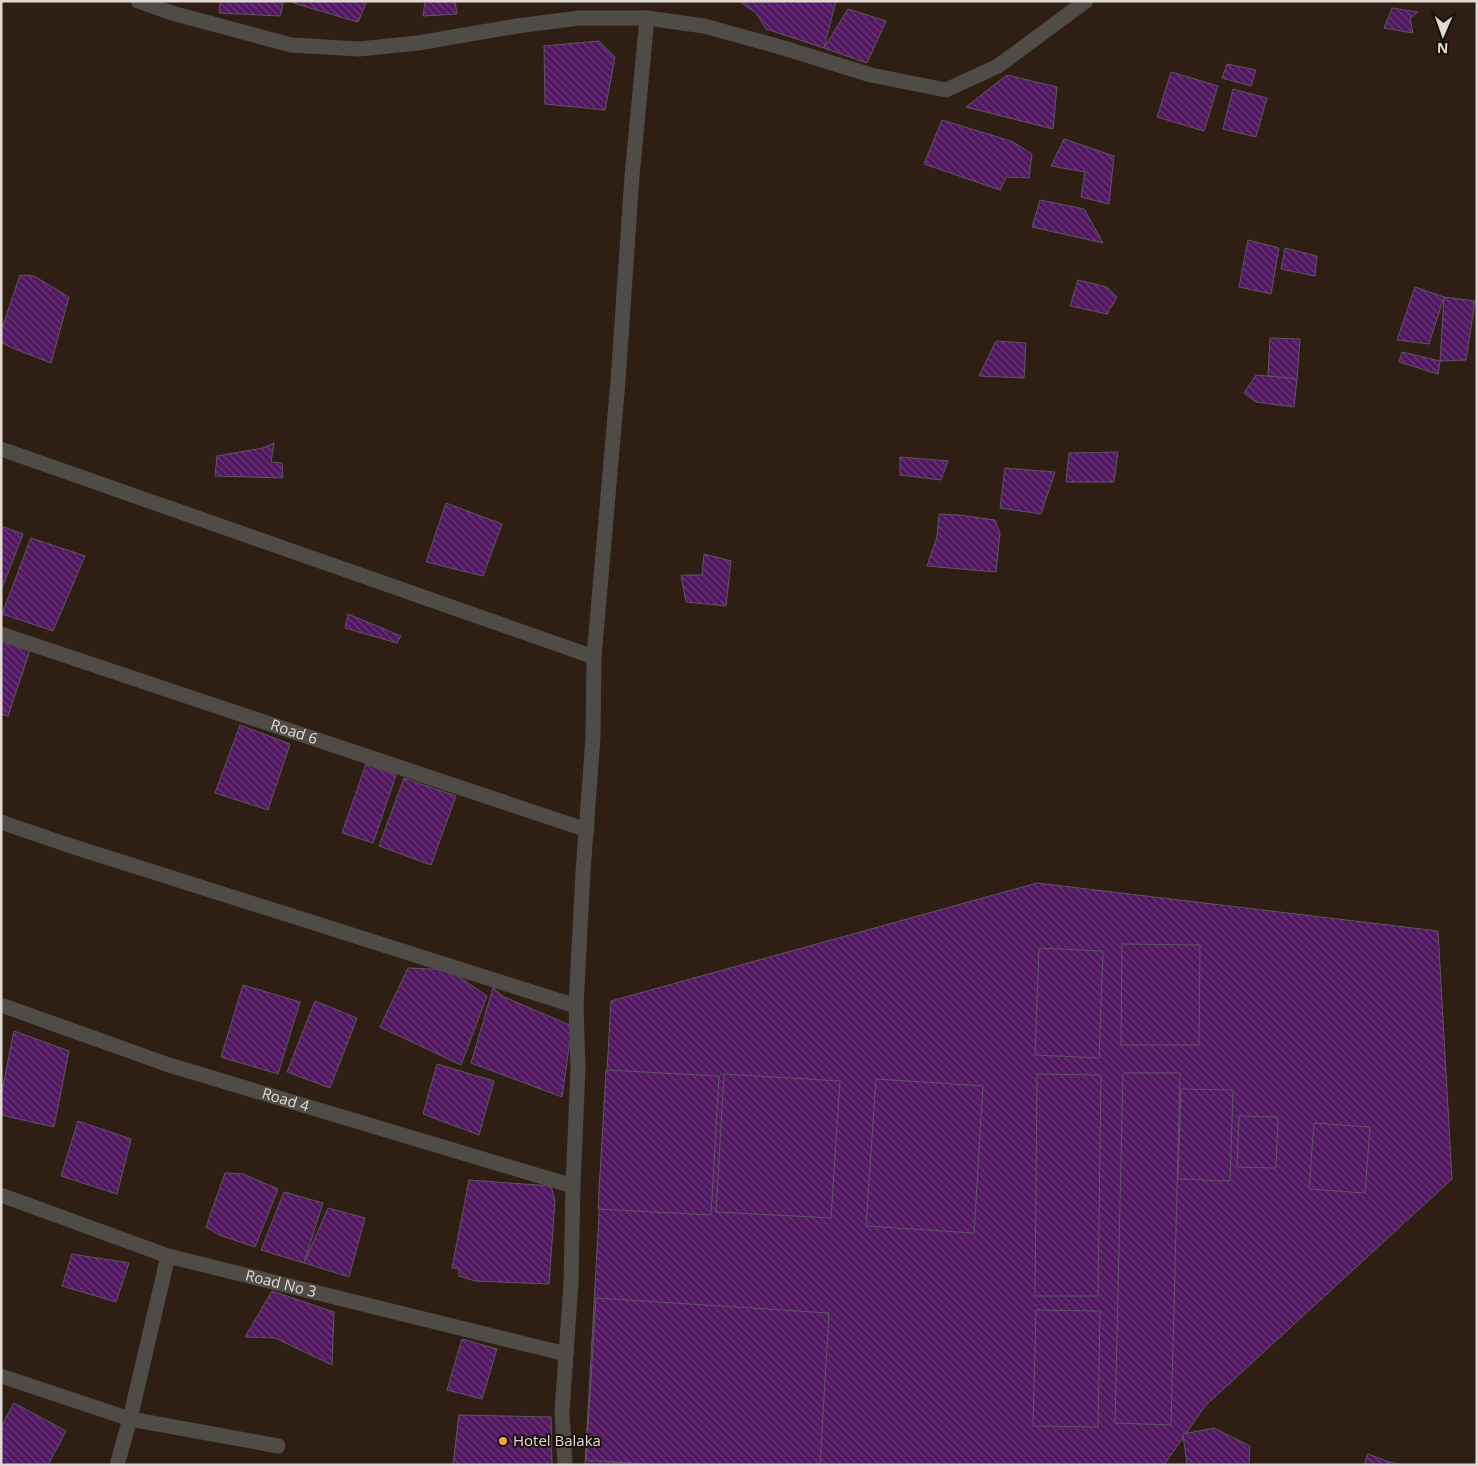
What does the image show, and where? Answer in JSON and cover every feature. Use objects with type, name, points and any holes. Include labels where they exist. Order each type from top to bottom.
[{"type":"street","points":[[138,1],[172,13],[291,45],[359,49],[418,43],[516,26],[579,18],[647,18],[704,26],[777,46],[871,76],[946,90],[998,66],[1086,1]]},
{"type":"street","points":[[565,1465],[562,1412],[571,1283],[578,1068],[576,1006],[593,738],[594,657],[617,390],[632,176],[647,18]]},
{"type":"street","points":[[1,449],[594,657]]},
{"type":"street","name":"Road 6","points":[[1,634],[587,830]]},
{"type":"street","points":[[1,822],[576,1006]]},
{"type":"street","name":"Road 4","points":[[1,1005],[169,1065],[573,1186]]},
{"type":"street","name":"Road No 3","points":[[1,1195],[168,1256],[566,1354]]},
{"type":"street","points":[[117,1465],[130,1419],[168,1256]]},
{"type":"street","points":[[1,1376],[130,1419],[278,1446]]},
{"type":"shaded area","points":[[1,1],[1477,1],[1477,1465],[1,1465]]},
{"type":"building","points":[[220,1],[284,1],[280,16],[219,13]]},
{"type":"building","points":[[294,1],[367,1],[358,22],[293,3]]},
{"type":"building","points":[[425,1],[455,1],[457,14],[423,16]]},
{"type":"building","points":[[836,1],[824,48],[766,29],[756,13],[740,2]]},
{"type":"building","points":[[1392,8],[1418,12],[1410,18],[1413,33],[1384,28]]},
{"type":"building","points":[[848,9],[886,21],[867,63],[824,48]]},
{"type":"building","points":[[599,41],[615,57],[605,110],[545,104],[544,46]]},
{"type":"building","points":[[1227,64],[1256,70],[1251,86],[1222,78]]},
{"type":"building","points":[[1171,72],[1218,86],[1204,131],[1157,117]]},
{"type":"building","points":[[1007,75],[1057,87],[1053,129],[966,107]]},
{"type":"building","points":[[1233,89],[1267,98],[1256,137],[1223,129]]},
{"type":"building","points":[[942,120],[1011,141],[1032,154],[1029,178],[1006,177],[1000,190],[924,164]]},
{"type":"building","points":[[1064,139],[1114,156],[1109,204],[1081,197],[1085,172],[1051,166]]},
{"type":"building","points":[[1040,200],[1084,209],[1103,243],[1032,227]]},
{"type":"building","points":[[1248,240],[1279,248],[1271,294],[1239,287]]},
{"type":"building","points":[[1285,248],[1317,256],[1315,276],[1281,269]]},
{"type":"building","points":[[20,275],[34,276],[69,297],[51,363],[1,342],[1,331]]},
{"type":"building","points":[[1078,280],[1107,287],[1117,297],[1107,314],[1070,306]]},
{"type":"building","points":[[1415,287],[1444,297],[1429,344],[1397,340]]},
{"type":"building","points":[[1444,297],[1475,301],[1466,360],[1440,361]]},
{"type":"building","points":[[1270,338],[1300,339],[1297,379],[1268,376]]},
{"type":"building","points":[[996,341],[1026,343],[1024,378],[979,376]]},
{"type":"building","points":[[1402,352],[1440,361],[1438,374],[1399,362]]},
{"type":"building","points":[[1256,375],[1297,379],[1294,407],[1256,402],[1244,393]]},
{"type":"building","points":[[274,443],[271,462],[282,463],[283,478],[215,476],[217,456],[263,448]]},
{"type":"building","points":[[1118,452],[1114,482],[1066,482],[1069,453]]},
{"type":"building","points":[[900,457],[948,461],[941,480],[900,475]]},
{"type":"building","points":[[1005,468],[1055,472],[1041,514],[1000,508]]},
{"type":"building","points":[[446,503],[502,524],[483,576],[426,562]]},
{"type":"building","points":[[939,514],[995,520],[1000,533],[996,572],[927,566],[937,537]]},
{"type":"building","points":[[1,526],[23,534],[1,591]]},
{"type":"building","points":[[31,538],[85,556],[53,631],[2,614]]},
{"type":"building","points":[[704,554],[731,561],[726,606],[686,602],[681,575],[702,575]]},
{"type":"building","points":[[348,614],[401,636],[397,643],[345,628]]},
{"type":"building","points":[[1,638],[30,650],[8,716],[1,714]]},
{"type":"building","points":[[240,725],[290,744],[268,810],[215,793]]},
{"type":"building","points":[[366,764],[396,775],[373,843],[342,833]]},
{"type":"building","points":[[404,778],[456,796],[431,865],[379,846]]},
{"type":"building","points":[[1037,883],[1438,931],[1452,1179],[1205,1406],[1164,1465],[585,1465],[611,1001]]},
{"type":"building","points":[[1122,944],[1200,945],[1199,1045],[1121,1045]]},
{"type":"building","points":[[1039,948],[1103,951],[1099,1058],[1035,1055]]},
{"type":"building","points":[[408,968],[449,970],[487,996],[461,1065],[380,1027]]},
{"type":"building","points":[[243,985],[300,1002],[278,1074],[221,1057]]},
{"type":"building","points":[[493,988],[504,997],[572,1026],[562,1097],[471,1063]]},
{"type":"building","points":[[315,1001],[357,1018],[330,1088],[287,1072]]},
{"type":"building","points":[[14,1031],[69,1051],[54,1127],[1,1115],[1,1096]]},
{"type":"building","points":[[437,1064],[494,1081],[479,1135],[423,1114]]},
{"type":"building","points":[[606,1070],[719,1076],[711,1215],[598,1209]]},
{"type":"building","points":[[1123,1073],[1180,1073],[1171,1425],[1115,1423]]},
{"type":"building","points":[[724,1074],[840,1081],[831,1218],[716,1212]]},
{"type":"building","points":[[1037,1074],[1101,1075],[1098,1296],[1035,1296]]},
{"type":"building","points":[[876,1079],[983,1086],[974,1233],[866,1226]]},
{"type":"building","points":[[1181,1089],[1233,1090],[1230,1181],[1178,1179]]},
{"type":"building","points":[[1239,1116],[1278,1117],[1276,1168],[1237,1167]]},
{"type":"building","points":[[78,1121],[131,1139],[117,1194],[61,1176]]},
{"type":"building","points":[[1314,1123],[1370,1127],[1365,1193],[1309,1189]]},
{"type":"building","points":[[225,1173],[243,1174],[278,1189],[255,1247],[219,1235],[206,1227]]},
{"type":"building","points":[[469,1180],[551,1186],[555,1201],[549,1284],[475,1281],[459,1276],[459,1269],[452,1268]]},
{"type":"building","points":[[284,1192],[323,1203],[304,1263],[261,1250]]},
{"type":"building","points":[[328,1208],[365,1218],[349,1277],[304,1263]]},
{"type":"building","points":[[72,1254],[129,1263],[116,1302],[62,1286]]},
{"type":"building","points":[[272,1291],[334,1312],[332,1365],[275,1338],[245,1337]]},
{"type":"building","points":[[596,1298],[829,1313],[820,1465],[657,1465],[586,1460]]},
{"type":"building","points":[[1036,1310],[1100,1311],[1098,1427],[1033,1426]]},
{"type":"building","points":[[462,1339],[497,1349],[482,1399],[447,1390]]},
{"type":"building","points":[[14,1403],[66,1431],[48,1465],[1,1465],[1,1427]]},
{"type":"building","name":"Hotel Balaka","points":[[459,1415],[551,1417],[552,1465],[453,1465]]},
{"type":"building","points":[[1214,1428],[1250,1446],[1249,1465],[1187,1465],[1183,1434]]},
{"type":"building","points":[[1368,1454],[1389,1462],[1404,1465],[1364,1465]]},
{"type":"place","name":"Hotel Balaka","points":[[503,1441]]}]
